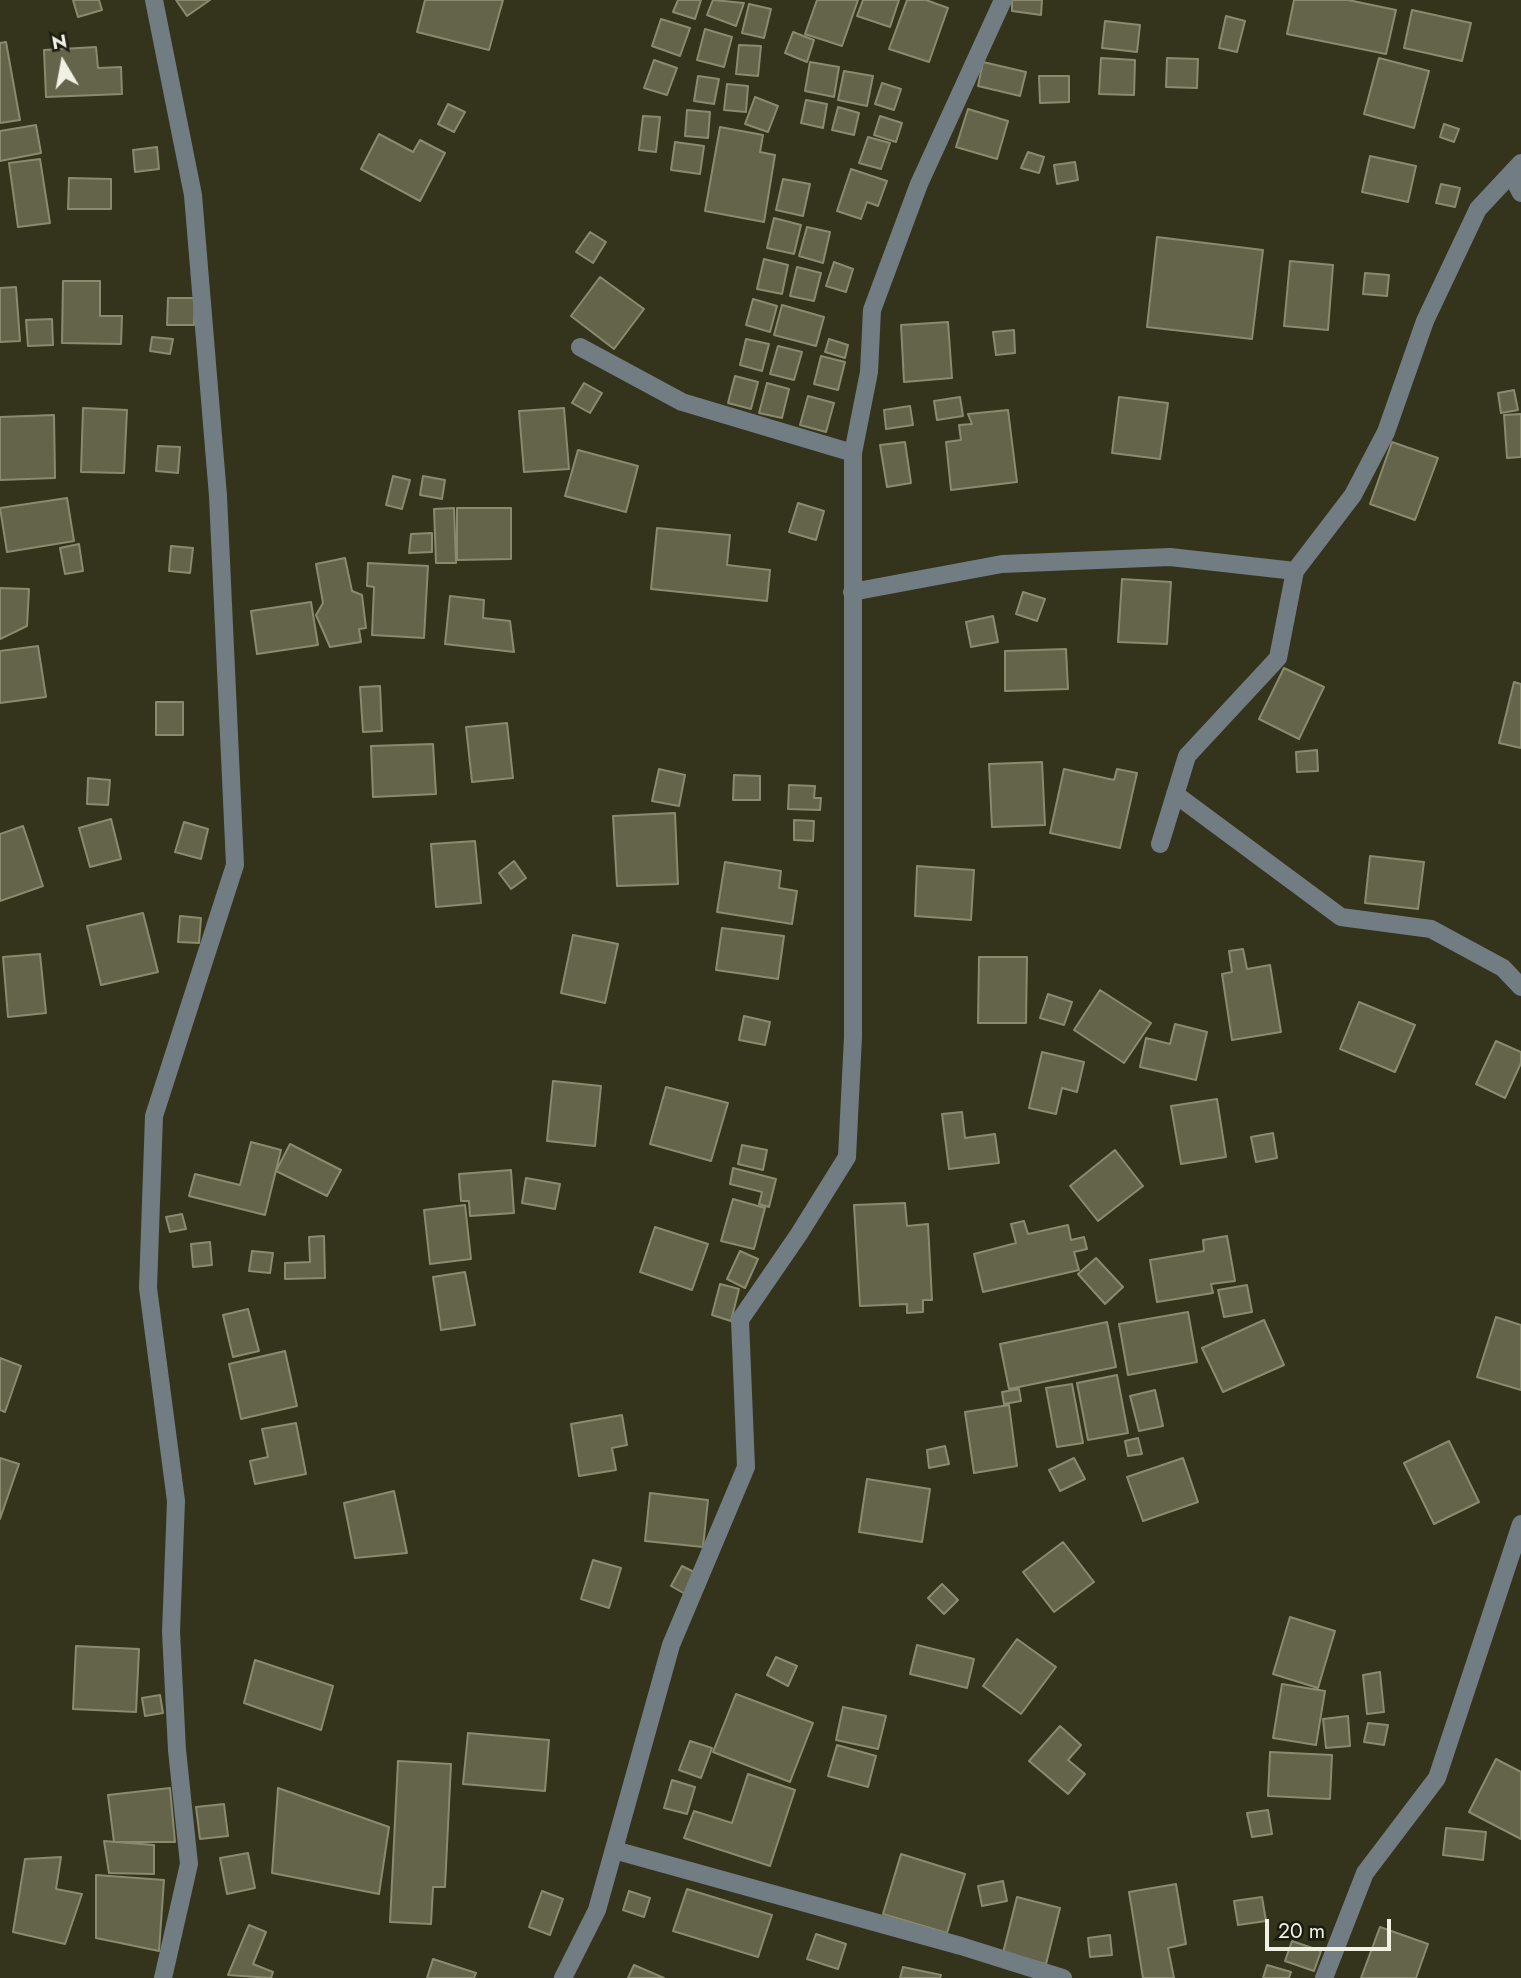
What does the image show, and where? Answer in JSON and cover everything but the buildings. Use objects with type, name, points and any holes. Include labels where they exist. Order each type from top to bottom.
[{"type":"street","points":[[153,0],[194,195],[218,496],[235,864],[154,1116],[148,1288],[176,1501],[171,1632],[177,1751],[189,1864],[163,1978]]},
{"type":"street","points":[[563,1978],[597,1910],[671,1645],[746,1467],[740,1320],[847,1157],[853,1037],[853,453],[869,372],[872,310],[919,184],[1003,0]]},
{"type":"street","points":[[1516,169],[1521,193]]},
{"type":"street","points":[[1160,844],[1187,755],[1278,658],[1295,571],[1353,495],[1385,432],[1425,321],[1478,209],[1516,169]]},
{"type":"street","points":[[580,348],[682,402],[853,453]]},
{"type":"street","points":[[852,592],[1002,564],[1170,557],[1295,571]]},
{"type":"street","points":[[1175,794],[1341,917],[1431,929],[1503,968],[1521,987]]},
{"type":"street","points":[[1324,1978],[1366,1873],[1437,1778],[1521,1524]]},
{"type":"street","points":[[614,1850],[961,1946],[1063,1978]]}]
